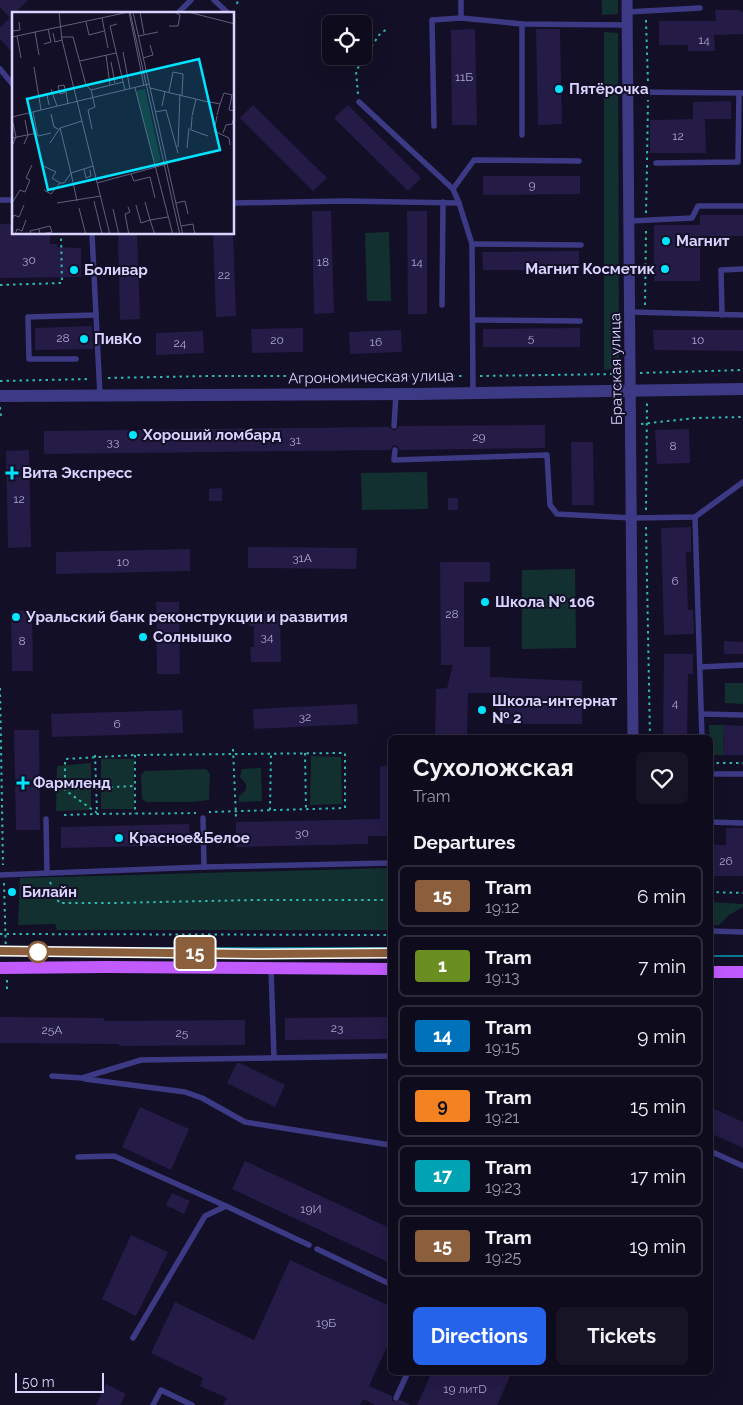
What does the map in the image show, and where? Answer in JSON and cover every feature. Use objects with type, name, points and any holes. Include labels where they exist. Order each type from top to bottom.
[{"type":"main road","points":[[3,968],[388,969]]},
{"type":"main road","points":[[713,972],[743,972]]},
{"type":"street","name":"Братская улица","points":[[627,6],[633,735]]},
{"type":"street","name":"Агрономическая улица","points":[[0,396],[743,390]]},
{"type":"lane","points":[[179,12],[191,0]]},
{"type":"lane","points":[[214,0],[226,12]]},
{"type":"lane","points":[[461,0],[461,18]]},
{"type":"lane","points":[[627,6],[646,11],[700,8]]},
{"type":"lane","points":[[434,126],[432,20],[461,18],[522,24],[627,25]]},
{"type":"lane","points":[[522,24],[522,134]]},
{"type":"lane","points":[[0,68],[12,83]]},
{"type":"lane","points":[[629,92],[741,93],[738,162],[656,163]]},
{"type":"lane","points":[[359,102],[453,189],[459,203],[472,244],[473,393]]},
{"type":"lane","points":[[453,189],[474,160],[579,161]]},
{"type":"lane","points":[[235,204],[344,201],[459,203]]},
{"type":"lane","points":[[442,305],[443,202]]},
{"type":"lane","points":[[630,221],[692,218],[698,206],[743,206]]},
{"type":"lane","points":[[92,235],[100,396]]},
{"type":"lane","points":[[472,244],[581,245]]},
{"type":"lane","points":[[722,315],[721,270],[743,269]]},
{"type":"lane","points":[[630,312],[743,315]]},
{"type":"lane","points":[[76,359],[29,360],[28,317],[96,315]]},
{"type":"lane","points":[[473,320],[580,320]]},
{"type":"lane","points":[[394,426],[396,394]]},
{"type":"lane","points":[[395,450],[394,460],[547,455],[550,505],[557,514],[632,518],[695,517],[743,482]]},
{"type":"lane","points":[[695,517],[702,735]]},
{"type":"lane","points":[[700,667],[743,664]]},
{"type":"lane","points":[[702,714],[743,716]]},
{"type":"lane","points":[[713,774],[743,774]]},
{"type":"lane","points":[[203,818],[204,867]]},
{"type":"lane","points":[[46,819],[47,873]]},
{"type":"lane","points":[[713,822],[743,823]]},
{"type":"lane","points":[[2,875],[204,867],[388,863]]},
{"type":"lane","points":[[713,931],[743,932]]},
{"type":"lane","points":[[271,968],[274,1057]]},
{"type":"lane","points":[[82,1078],[141,1060],[388,1056]]},
{"type":"lane","points":[[52,1076],[82,1078],[185,1092],[202,1098],[245,1122],[388,1145]]},
{"type":"lane","points":[[713,1152],[743,1166]]},
{"type":"lane","points":[[78,1157],[114,1156],[309,1245]]},
{"type":"lane","points":[[133,1338],[205,1216],[226,1206]]},
{"type":"lane","points":[[317,1248],[388,1283]]},
{"type":"lane","points":[[396,1398],[407,1375]]},
{"type":"lane","points":[[153,1405],[161,1390],[192,1405]]},
{"type":"path","points":[[237,4],[238,0]]},
{"type":"path","points":[[645,312],[648,92],[646,11]]},
{"type":"path","points":[[359,102],[356,71],[379,35],[388,28]]},
{"type":"path","points":[[0,285],[62,283],[61,235]]},
{"type":"path","points":[[0,381],[209,376],[473,376],[743,370]]},
{"type":"path","points":[[648,390],[646,518],[650,735]]},
{"type":"path","points":[[631,425],[695,418],[743,417]]},
{"type":"path","points":[[0,688],[2,875],[6,934],[3,968],[7,992]]},
{"type":"path","points":[[234,749],[236,817]]},
{"type":"path","points":[[270,811],[271,752]]},
{"type":"path","points":[[65,790],[65,759],[96,756],[271,752],[345,753],[345,808]]},
{"type":"path","points":[[305,753],[306,810]]},
{"type":"path","points":[[135,755],[135,814]]},
{"type":"path","points":[[65,790],[97,813],[96,756]]},
{"type":"path","points":[[713,763],[743,763]]},
{"type":"path","points":[[65,790],[135,786]]},
{"type":"path","points":[[47,873],[59,903],[388,900]]},
{"type":"path","points":[[713,892],[743,893]]},
{"type":"path","points":[[0,934],[388,935]]},
{"type":"green space","points":[[602,0],[618,0],[618,14],[602,15]]},
{"type":"green space","points":[[604,32],[618,33],[619,368],[604,370]]},
{"type":"green space","points":[[389,232],[391,301],[367,301],[365,233]]},
{"type":"green space","points":[[427,472],[428,509],[362,510],[361,473]]},
{"type":"green space","points":[[575,569],[576,648],[522,649],[522,570]]},
{"type":"green space","points":[[725,683],[743,683],[743,704],[725,703]]},
{"type":"green space","points":[[709,725],[724,725],[723,755],[713,755],[713,735],[709,735]]},
{"type":"green space","points":[[311,756],[341,757],[342,804],[310,805]]},
{"type":"green space","points":[[101,759],[134,759],[134,809],[101,809]]},
{"type":"green space","points":[[91,763],[91,810],[56,811],[57,766]]},
{"type":"green space","points":[[261,768],[262,801],[239,802],[239,796],[246,790],[246,784],[240,777],[242,769]]},
{"type":"green space","points":[[206,769],[210,774],[209,800],[146,802],[142,799],[141,775],[145,771]]},
{"type":"green space","points":[[388,868],[388,930],[57,930],[55,924],[18,925],[20,878]]},
{"type":"green space","points":[[713,902],[743,904],[743,907],[729,915],[719,925],[713,925]]},
{"type":"building","points":[[0,0],[28,0],[16,12],[12,12],[10,18],[0,7]]},
{"type":"building","points":[[715,10],[739,10],[743,12],[743,34],[714,35],[715,51],[688,51],[688,45],[659,45],[659,21],[716,21]]},
{"type":"building","points":[[12,16],[12,52],[0,39],[0,27]]},
{"type":"building","points":[[475,29],[477,125],[452,125],[451,30]]},
{"type":"building","points":[[536,29],[560,29],[562,124],[538,125]]},
{"type":"building","points":[[731,101],[731,119],[705,119],[706,153],[650,153],[650,120],[693,119],[693,102]]},
{"type":"building","points":[[253,105],[327,178],[313,191],[240,118]]},
{"type":"building","points":[[348,105],[421,178],[408,191],[334,118]]},
{"type":"building","points":[[483,176],[580,176],[580,194],[483,195]]},
{"type":"building","points":[[312,211],[331,211],[334,313],[314,314]]},
{"type":"building","points":[[407,211],[427,211],[427,314],[408,314]]},
{"type":"building","points":[[700,215],[743,215],[743,236],[700,236],[700,281],[654,281],[654,225],[700,225]]},
{"type":"building","points":[[0,224],[12,224],[12,235],[50,235],[50,244],[57,244],[57,247],[81,248],[81,277],[0,278]]},
{"type":"building","points":[[118,235],[137,235],[140,319],[120,320]]},
{"type":"building","points":[[213,235],[233,235],[236,316],[216,317]]},
{"type":"building","points":[[579,251],[579,270],[483,270],[482,252]]},
{"type":"building","points":[[92,326],[93,349],[35,350],[35,328]]},
{"type":"building","points":[[303,328],[303,352],[252,353],[251,329]]},
{"type":"building","points":[[580,328],[580,347],[483,347],[483,329]]},
{"type":"building","points":[[401,330],[402,352],[350,354],[349,332]]},
{"type":"building","points":[[653,330],[743,330],[743,351],[654,350]]},
{"type":"building","points":[[203,331],[204,353],[156,355],[156,333]]},
{"type":"building","points":[[545,425],[545,448],[400,450],[395,445],[390,450],[44,454],[44,431],[389,427],[394,431],[399,426]]},
{"type":"building","points":[[689,429],[690,463],[657,464],[655,430]]},
{"type":"building","points":[[571,442],[593,442],[594,505],[572,505]]},
{"type":"building","points":[[29,450],[31,547],[8,548],[6,451]]},
{"type":"building","points":[[222,488],[222,501],[209,501],[209,489]]},
{"type":"building","points":[[448,498],[458,498],[458,510],[448,510]]},
{"type":"building","points":[[691,527],[691,552],[686,552],[688,610],[693,610],[694,634],[664,635],[661,528]]},
{"type":"building","points":[[248,547],[357,548],[356,569],[248,568]]},
{"type":"building","points":[[190,549],[190,571],[56,574],[56,552]]},
{"type":"building","points":[[440,562],[490,562],[490,582],[464,582],[464,647],[490,647],[490,677],[582,681],[582,724],[499,724],[499,693],[468,693],[467,735],[435,735],[436,689],[447,688],[453,665],[441,665]]},
{"type":"building","points":[[156,602],[179,602],[180,674],[157,674]]},
{"type":"building","points":[[32,610],[33,671],[12,671],[11,611]]},
{"type":"building","points":[[280,611],[281,662],[251,662],[250,647],[254,647],[254,626],[249,626],[249,612]]},
{"type":"building","points":[[724,641],[743,642],[743,654],[724,654]]},
{"type":"building","points":[[664,654],[693,654],[693,674],[688,674],[687,735],[663,735]]},
{"type":"building","points":[[357,704],[358,724],[254,729],[253,709]]},
{"type":"building","points":[[182,710],[183,733],[52,737],[51,714]]},
{"type":"building","points":[[724,725],[743,726],[743,755],[723,755]]},
{"type":"building","points":[[14,730],[39,730],[40,830],[16,830]]},
{"type":"building","points":[[380,766],[388,766],[388,836],[368,836],[368,844],[236,847],[236,822],[380,819]]},
{"type":"building","points":[[189,824],[190,845],[61,848],[61,827]]},
{"type":"building","points":[[726,828],[743,828],[743,876],[713,876],[713,845],[726,845]]},
{"type":"building","points":[[0,1017],[104,1018],[104,1021],[245,1020],[245,1045],[119,1046],[119,1044],[0,1043]]},
{"type":"building","points":[[388,1017],[388,1039],[285,1040],[285,1018]]},
{"type":"building","points":[[237,1063],[285,1085],[275,1107],[227,1083]]},
{"type":"building","points":[[140,1107],[189,1129],[171,1170],[122,1147]]},
{"type":"building","points":[[713,1108],[743,1122],[743,1148],[713,1134]]},
{"type":"building","points":[[245,1161],[388,1227],[388,1262],[232,1189]]},
{"type":"building","points":[[172,1193],[190,1201],[184,1214],[166,1205]]},
{"type":"building","points":[[131,1235],[168,1252],[136,1316],[102,1299]]},
{"type":"building","points":[[290,1260],[388,1305],[388,1344],[369,1386],[392,1396],[394,1402],[400,1400],[411,1405],[375,1405],[363,1399],[360,1405],[223,1405],[227,1398],[200,1386],[203,1378],[151,1353],[175,1302],[254,1340]]},
{"type":"building","points":[[431,1375],[511,1375],[497,1405],[417,1405]]},
{"type":"building","points":[[106,1384],[126,1394],[120,1405],[96,1405]]},
{"type":"tram line","points":[[0,948],[388,948]]},
{"type":"tram line","name":"15","points":[[0,951],[263,954],[388,953]]},
{"type":"tram line","points":[[713,956],[743,956]]},
{"type":"place","name":"Пятёрочка","points":[[559,89]]},
{"type":"place","name":"Магнит","points":[[666,241]]},
{"type":"place","name":"Магнит Косметик","points":[[665,269]]},
{"type":"place","name":"Боливар","points":[[74,270]]},
{"type":"place","name":"ПивКо","points":[[84,339]]},
{"type":"place","name":"Хороший ломбард","points":[[133,435]]},
{"type":"place","name":"Вита Экспресс","points":[[12,473]]},
{"type":"place","name":"Школа № 106","points":[[485,602]]},
{"type":"place","name":"Уральский банк реконструкции и развития","points":[[16,617]]},
{"type":"place","name":"Солнышко","points":[[143,637]]},
{"type":"place","name":"Школа-интернат № 2","points":[[482,710]]},
{"type":"place","name":"Фармленд","points":[[23,783]]},
{"type":"place","name":"Красное&Белое","points":[[119,838]]},
{"type":"place","name":"Билайн","points":[[12,892]]}]
